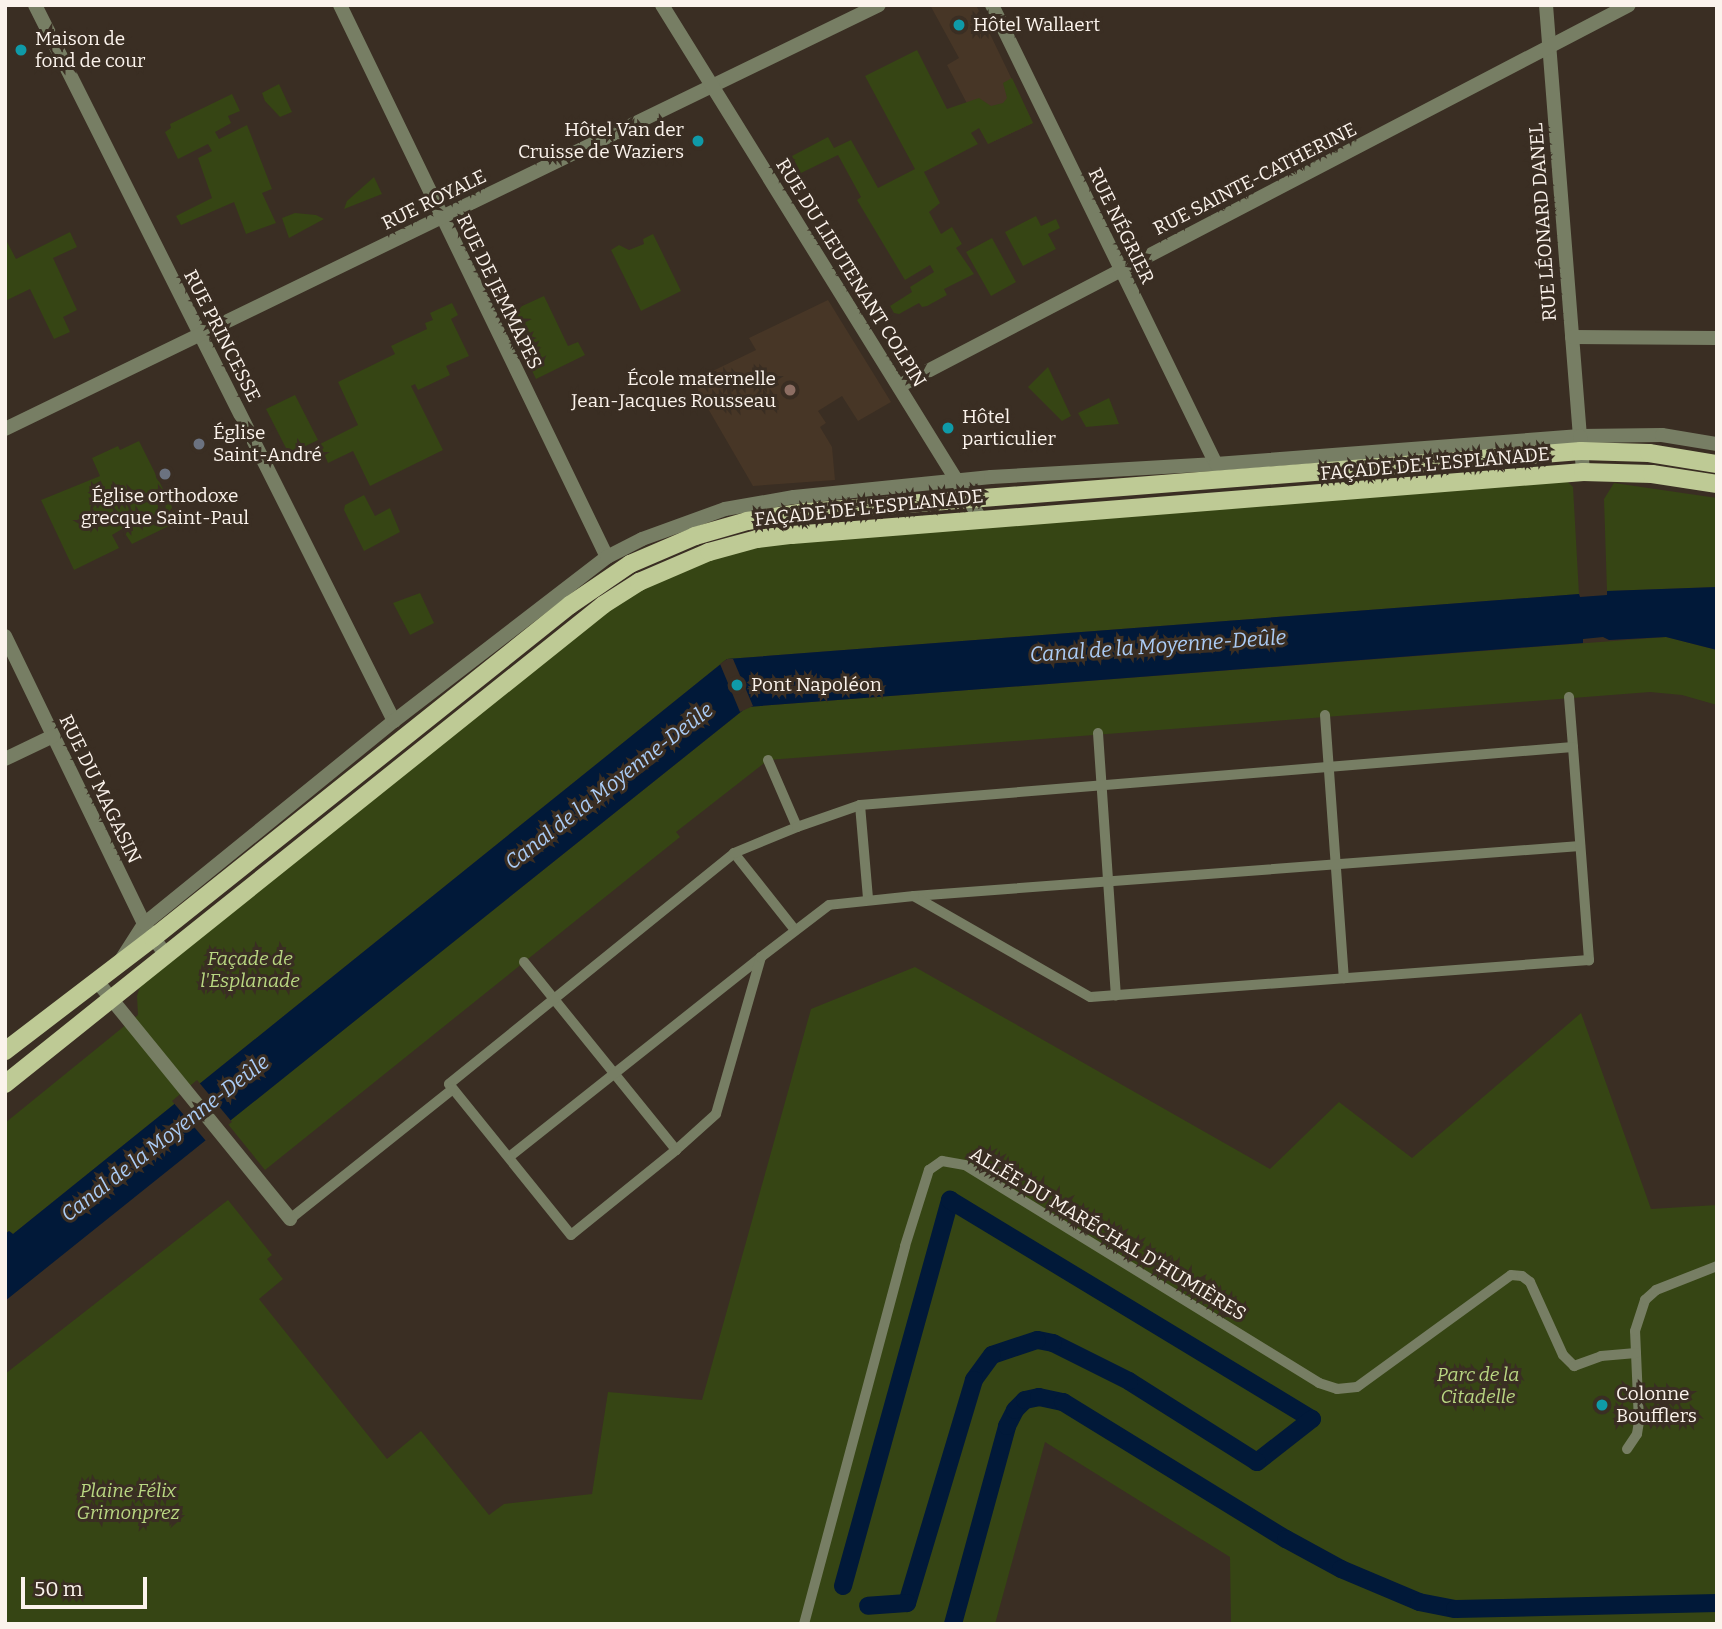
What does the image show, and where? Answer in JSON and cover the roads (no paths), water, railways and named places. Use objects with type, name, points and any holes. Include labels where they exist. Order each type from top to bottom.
[{"type":"main road","points":[[1581,444],[1717,464]]},
{"type":"main road","name":"FAÇADE DE L'ESPLANADE","points":[[5,1051],[119,964],[148,931],[570,605],[630,564],[695,536],[763,517],[1581,444]]},
{"type":"main road","name":"FAÇADE DE L'ESPLANADE","points":[[5,1084],[603,605],[639,582],[701,555],[757,539],[980,518],[1242,501],[1583,472],[1651,474],[1717,484]]},
{"type":"street","name":"RUE PRINCESSE","points":[[35,5],[394,721]]},
{"type":"street","name":"RUE DE JEMMAPES","points":[[340,5],[607,557]]},
{"type":"street","name":"RUE DU LIEUTENANT COLPIN","points":[[662,5],[980,518]]},
{"type":"street","name":"RUE ROYALE","points":[[5,429],[879,5]]},
{"type":"street","name":"RUE NÉGRIER","points":[[992,5],[1216,464]]},
{"type":"street","name":"RUE LÉONARD DANEL","points":[[1546,5],[1583,472]]},
{"type":"street","name":"RUE SAINTE-CATHERINE","points":[[899,386],[1629,5]]},
{"type":"street","points":[[1572,337],[1717,338]]},
{"type":"street","points":[[1581,444],[1662,435],[1717,444]]},
{"type":"street","name":"FAÇADE DE L'ESPLANADE","points":[[148,931],[394,721],[607,557],[676,525],[741,505],[958,480],[1581,444]]},
{"type":"street","name":"RUE DU MAGASIN","points":[[5,636],[148,931],[166,955]]},
{"type":"street","points":[[914,896],[1090,997],[1589,960],[1569,697]]},
{"type":"street","points":[[1325,715],[1344,978]]},
{"type":"street","points":[[1098,733],[1116,995]]},
{"type":"street","points":[[5,759],[53,736]]},
{"type":"street","points":[[761,957],[716,1114],[571,1235],[449,1084],[734,853],[860,805],[1573,747]]},
{"type":"street","points":[[768,760],[797,827]]},
{"type":"street","points":[[860,805],[868,899]]},
{"type":"street","points":[[509,1157],[829,905],[868,899],[1108,880],[1580,846]]},
{"type":"street","points":[[734,853],[795,930]]},
{"type":"street","points":[[524,962],[676,1150]]},
{"type":"street","points":[[96,980],[290,1219],[453,1089]]},
{"type":"street","name":"ALLÉE DU MARÉCHAL D'HUMIÈRES","points":[[804,1624],[912,1222],[929,1170],[942,1161],[965,1165],[1318,1383],[1337,1389],[1357,1387],[1511,1275],[1522,1276],[1530,1282],[1563,1355],[1574,1366],[1601,1356],[1636,1353]]},
{"type":"street","points":[[1627,1449],[1637,1434],[1639,1422],[1635,1331],[1645,1300],[1656,1290],[1717,1266]]},
{"type":"water","name":"Canal de la Moyenne-Deûle","points":[[1717,587],[1717,650],[1666,637],[1609,640],[1603,637],[1583,639],[1583,643],[747,707],[5,1301],[5,1234],[9,1231],[13,1234],[727,659],[1579,594],[1580,597],[1607,595],[1607,591]]},
{"type":"waterway","points":[[843,1586],[950,1200],[1312,1419],[1257,1462],[1129,1381],[1053,1343],[1037,1340],[992,1355],[974,1380],[907,1603],[868,1606]]},
{"type":"waterway","points":[[953,1624],[1007,1426],[1015,1410],[1025,1400],[1039,1397],[1063,1402],[1286,1539],[1341,1569],[1419,1602],[1455,1609],[1717,1603]]},
{"type":"place","name":"Hôtel Wallaert","points":[[959,25]]},
{"type":"place","name":"Maison de fond de cour","points":[[21,50]]},
{"type":"place","name":"Hôtel Van der Cruisse de Waziers","points":[[698,141]]},
{"type":"place","name":"École maternelle Jean-Jacques Rousseau","points":[[790,390]]},
{"type":"place","name":"Hôtel particulier","points":[[948,428]]},
{"type":"place","name":"Église Saint-André","points":[[199,444]]},
{"type":"place","name":"Église orthodoxe grecque Saint-Paul","points":[[165,474]]},
{"type":"place","name":"Pont Napoléon","points":[[737,685]]},
{"type":"place","name":"Colonne Boufflers","points":[[1602,1405]]},
{"type":"park label","name":"Façade de l'Esplanade","points":[[250,970]]},
{"type":"park label","name":"Parc de la Citadelle","points":[[1478,1386]]},
{"type":"park label","name":"Plaine Félix Grimonprez","points":[[128,1502]]}]
